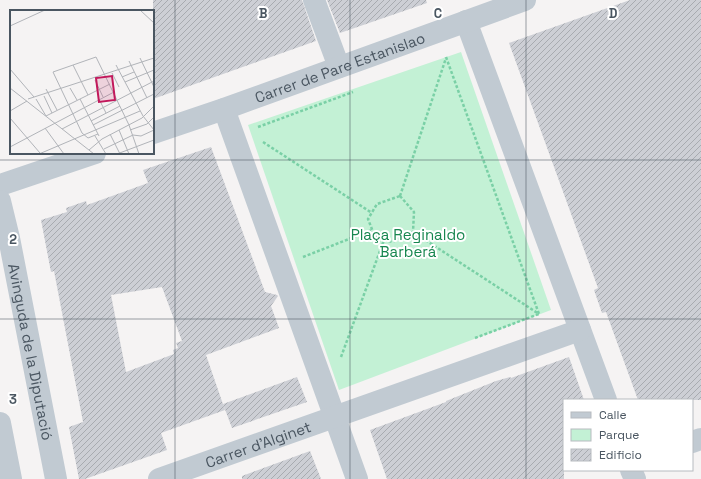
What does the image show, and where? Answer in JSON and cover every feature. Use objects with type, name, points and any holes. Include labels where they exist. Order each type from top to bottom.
[{"type":"street","points":[[314,0],[339,67]]},
{"type":"street","name":"Carrer de Pare Estanislao","points":[[154,133],[224,109],[525,0]]},
{"type":"street","points":[[466,21],[606,399]]},
{"type":"street","points":[[224,109],[357,479]]},
{"type":"street","points":[[0,185],[92,154]]},
{"type":"street","name":"Avinguda de la Diputació","points":[[0,201],[9,238],[56,479]]},
{"type":"street","points":[[334,417],[580,330]]},
{"type":"street","name":"Carrer d'Alginet","points":[[159,479],[334,417]]},
{"type":"street","points":[[0,423],[11,479]]},
{"type":"path","points":[[439,60],[446,57]]},
{"type":"path","points":[[400,196],[446,57]]},
{"type":"path","points":[[446,57],[539,314]]},
{"type":"path","points":[[254,129],[357,90]]},
{"type":"path","points":[[260,140],[372,213]]},
{"type":"path","points":[[400,196],[377,204],[368,219],[372,230],[375,237],[392,242],[414,232]]},
{"type":"path","points":[[400,196],[414,212],[414,232]]},
{"type":"path","points":[[280,265],[372,230]]},
{"type":"path","points":[[414,232],[539,314]]},
{"type":"path","points":[[324,386],[332,383],[384,240]]},
{"type":"path","points":[[473,338],[539,314]]},
{"type":"green space","name":"Plaça Reginaldo Barberá","points":[[461,52],[551,310],[339,390],[248,125]]},
{"type":"building","points":[[153,0],[302,0],[316,41],[154,99]]},
{"type":"building","points":[[327,0],[426,0],[427,3],[340,33]]},
{"type":"building","points":[[630,0],[701,0],[701,400],[638,399],[606,312],[602,313],[594,290],[598,288],[509,43]]},
{"type":"building","points":[[211,147],[265,292],[278,296],[271,306],[279,328],[206,355],[225,410],[161,433],[167,450],[85,479],[79,479],[69,427],[83,422],[54,271],[51,272],[41,220],[67,212],[66,208],[86,201],[87,205],[148,183],[143,170]],"holes":[[[162,287],[182,341],[176,343],[178,348],[173,350],[174,354],[126,372],[111,295]]]},
{"type":"building","points":[[569,357],[584,399],[563,399],[564,479],[387,479],[370,430],[446,402],[496,381],[511,378]]},
{"type":"building","points":[[297,377],[307,402],[232,428],[223,404]]},
{"type":"building","points":[[310,451],[321,479],[242,479],[242,476]]}]
